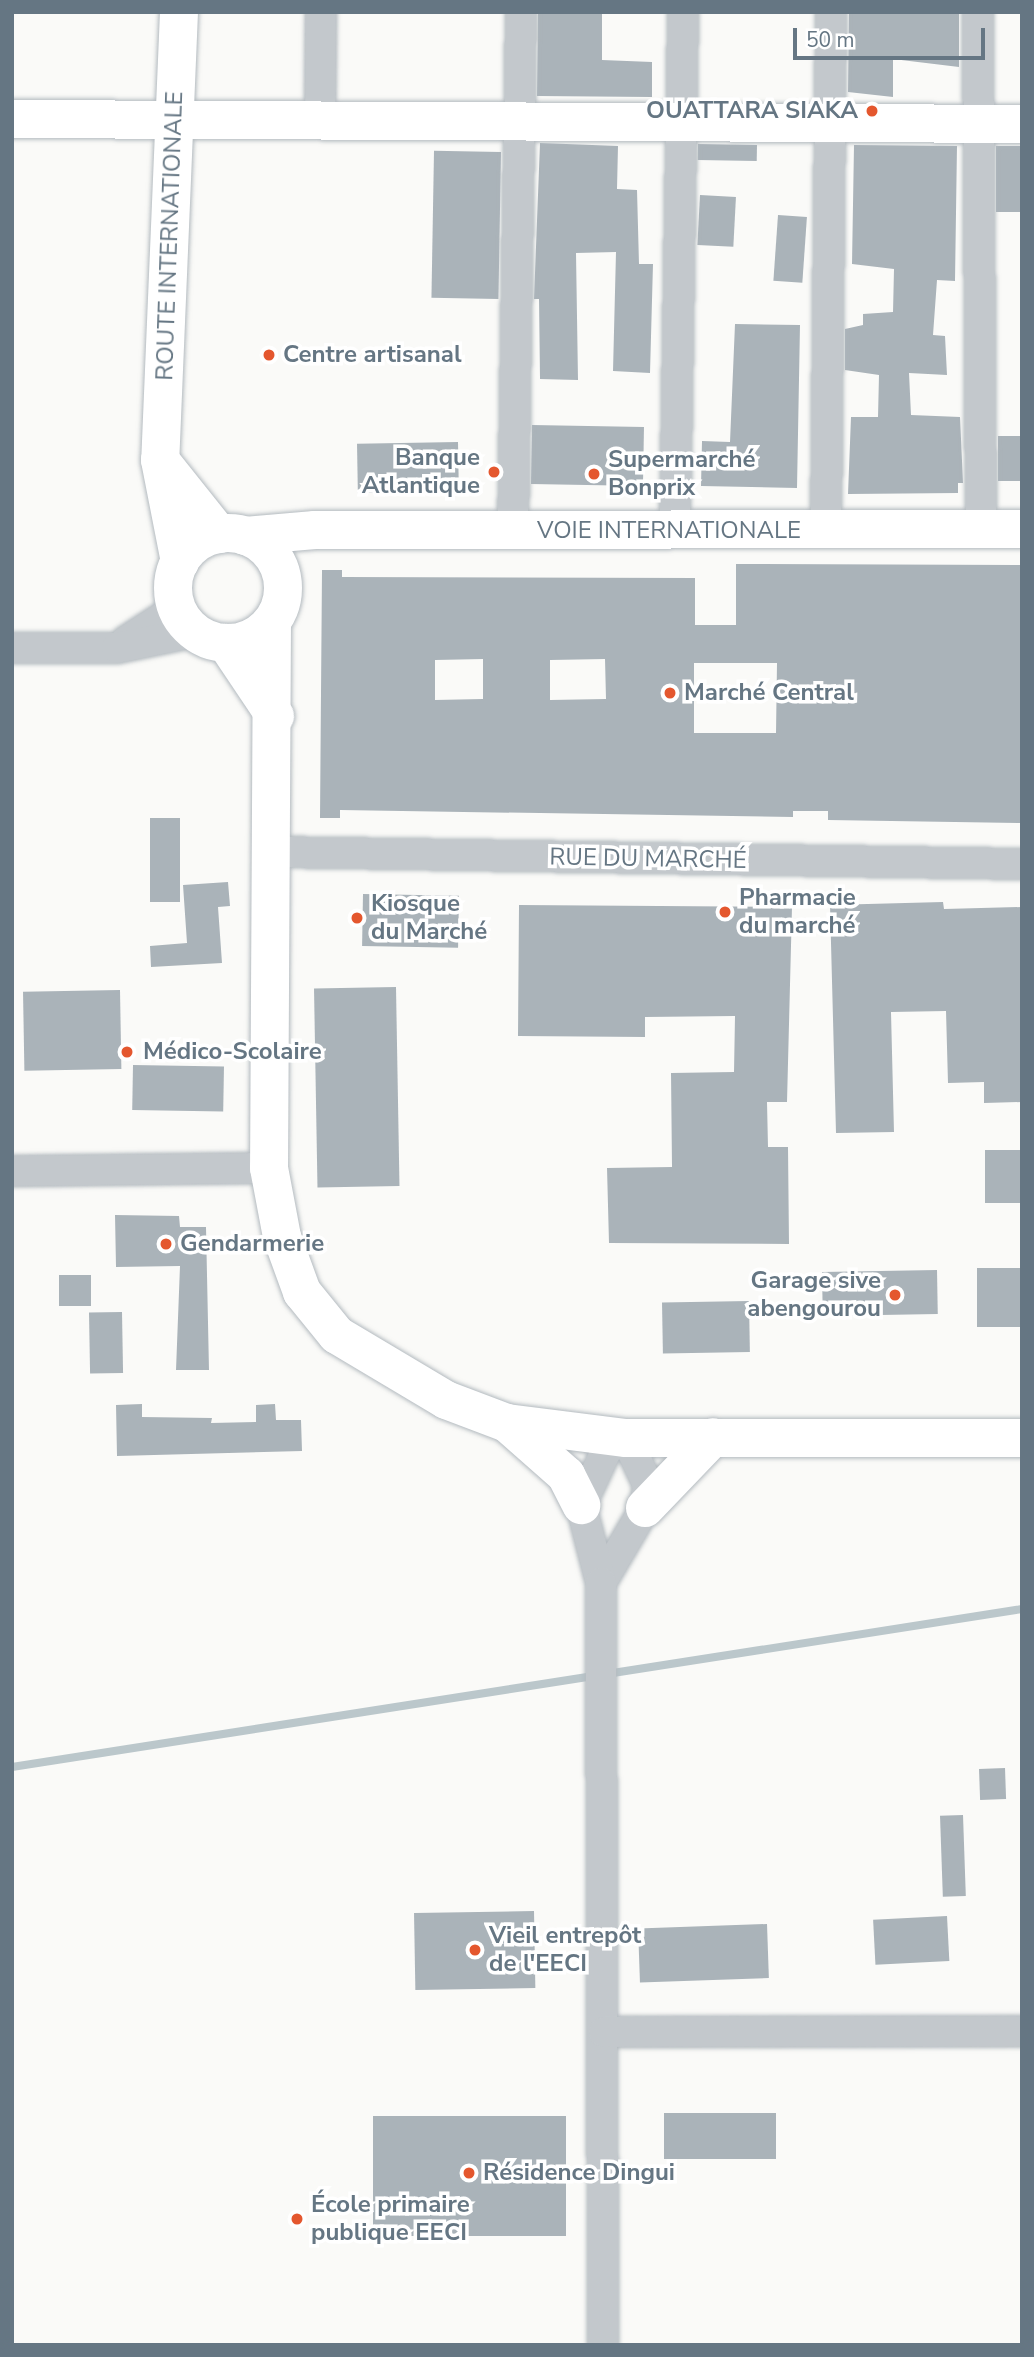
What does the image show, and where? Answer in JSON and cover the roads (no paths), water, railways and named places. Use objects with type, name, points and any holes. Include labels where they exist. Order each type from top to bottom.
[{"type":"street","name":"ROUTE INTERNATIONALE","points":[[179,12],[160,460],[180,562]]},
{"type":"street","points":[[320,122],[321,12]]},
{"type":"street","points":[[513,531],[521,12]]},
{"type":"street","points":[[675,529],[683,12]]},
{"type":"street","points":[[826,531],[831,12]]},
{"type":"street","points":[[978,12],[975,124],[981,529]]},
{"type":"street","points":[[12,119],[1022,124]]},
{"type":"street","points":[[160,460],[232,535],[276,561],[283,592],[272,622],[275,716],[269,1168],[282,1237],[302,1292],[337,1335],[446,1400],[507,1423],[626,1438],[1022,1438]]},
{"type":"street","name":"VOIE INTERNATIONALE","points":[[232,535],[315,530],[1022,529]]},
{"type":"street","points":[[276,561],[315,530]]},
{"type":"street","points":[[232,535],[189,548],[174,577],[199,628],[275,716]]},
{"type":"street","points":[[12,648],[117,648],[199,628],[243,641],[272,622]]},
{"type":"street","name":"RUE DU MARCHÉ","points":[[274,852],[1022,864]]},
{"type":"street","points":[[12,1171],[269,1168]]},
{"type":"street","points":[[507,1423],[566,1475],[581,1505],[601,1583],[603,2345]]},
{"type":"street","points":[[601,1583],[645,1508],[713,1437]]},
{"type":"street","points":[[581,1505],[607,1449],[626,1438]]},
{"type":"street","points":[[626,1438],[648,1485],[645,1508]]},
{"type":"street","points":[[604,2032],[1022,2031]]},
{"type":"waterway","points":[[12,1767],[1022,1609]]},
{"type":"place","name":"OUATTARA SIAKA","points":[[872,111]]},
{"type":"place","name":"Centre artisanal","points":[[269,355]]},
{"type":"place","name":"Banque Atlantique","points":[[494,472]]},
{"type":"place","name":"Supermarché Bonprix","points":[[594,474]]},
{"type":"place","name":"Marché Central","points":[[670,693]]},
{"type":"place","name":"Pharmacie du marché","points":[[725,912]]},
{"type":"place","name":"Kiosque du Marché","points":[[357,918]]},
{"type":"place","name":"Médico-Scolaire","points":[[127,1052]]},
{"type":"place","name":"Gendarmerie","points":[[166,1244]]},
{"type":"place","name":"Garage sive abengourou","points":[[895,1295]]},
{"type":"place","name":"Vieil entrepôt de l'EECI","points":[[475,1950]]},
{"type":"place","name":"Résidence Dingui","points":[[469,2173]]},
{"type":"place","name":"École primaire publique EECI","points":[[297,2219]]}]
